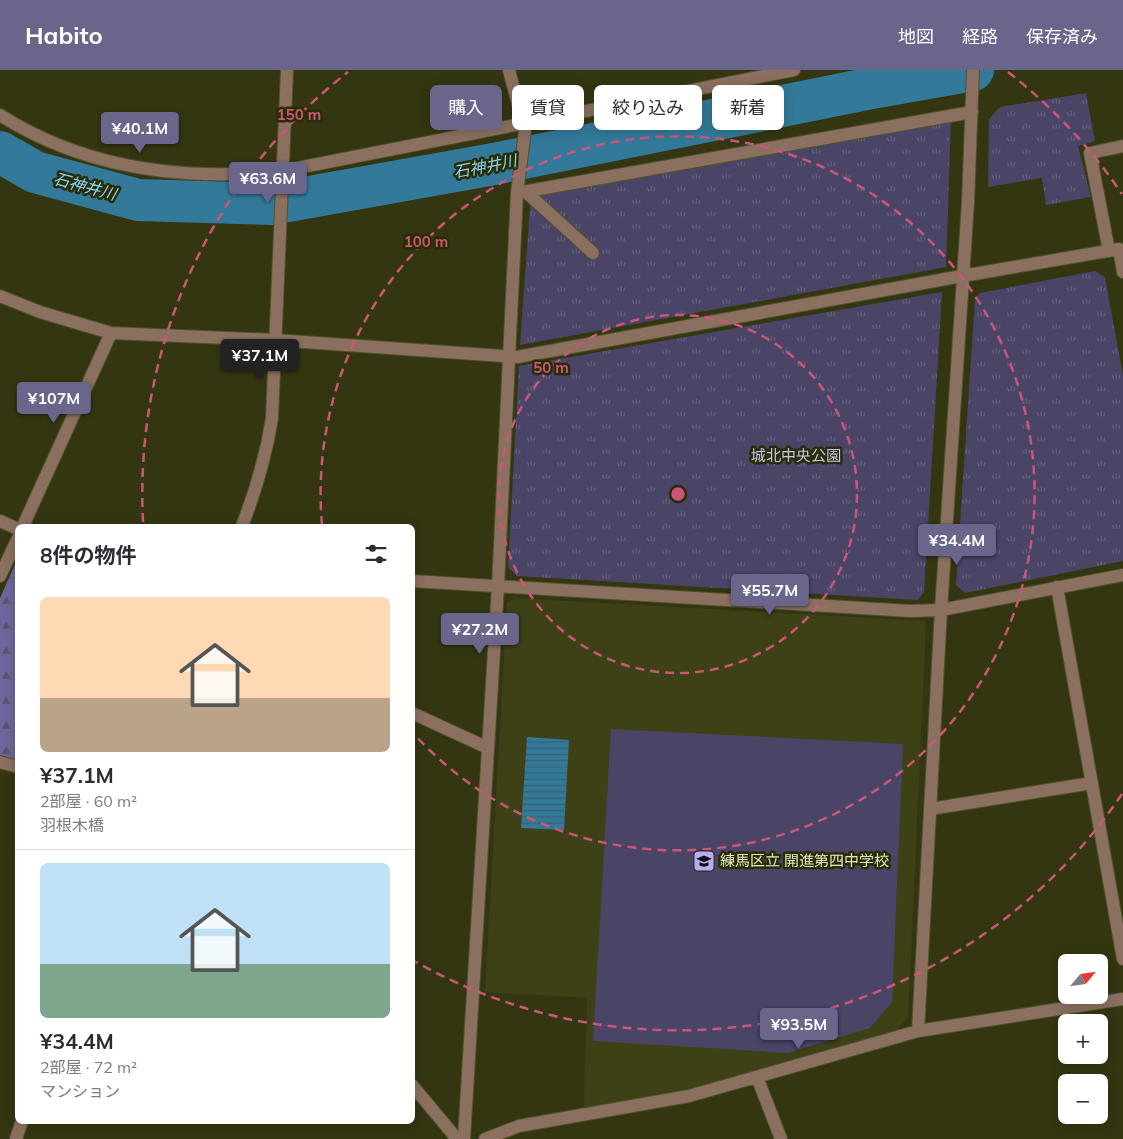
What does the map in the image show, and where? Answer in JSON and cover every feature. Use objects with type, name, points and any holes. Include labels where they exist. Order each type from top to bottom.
[{"type":"street","points":[[243,524],[256,493],[266,455],[272,418],[287,70]]},
{"type":"street","points":[[509,70],[513,85]]},
{"type":"street","points":[[584,112],[736,75],[794,70]]},
{"type":"street","points":[[918,1031],[973,70]]},
{"type":"street","points":[[521,192],[972,112]]},
{"type":"street","points":[[0,115],[49,141],[107,162],[167,173],[205,175],[240,175],[282,171],[512,128]]},
{"type":"street","points":[[464,1139],[498,586],[508,355],[521,192],[520,176],[524,130]]},
{"type":"street","points":[[1109,251],[1090,153],[1123,146]]},
{"type":"street","points":[[521,192],[593,253]]},
{"type":"street","points":[[0,296],[40,312],[111,333],[275,340],[517,357],[1109,251],[1119,250],[1123,272]]},
{"type":"street","points":[[24,524],[111,333]]},
{"type":"street","points":[[0,521],[15,528]]},
{"type":"street","points":[[0,576],[15,544]]},
{"type":"street","points":[[415,581],[900,610],[941,610],[1123,575]]},
{"type":"street","points":[[1056,587],[1123,960]]},
{"type":"street","points":[[415,714],[488,748]]},
{"type":"street","points":[[0,762],[15,766]]},
{"type":"street","points":[[930,809],[1092,783]]},
{"type":"street","points":[[485,1139],[519,1126],[689,1096],[918,1031],[1123,999]]},
{"type":"street","points":[[757,1077],[781,1139]]},
{"type":"street","points":[[415,1089],[457,1139]]},
{"type":"street","points":[[16,1139],[21,1124]]},
{"type":"shaded area","name":"練馬区立 開進第四中学校","points":[[515,598],[924,621],[926,624],[908,1017],[895,1032],[686,1093],[584,1109],[587,998],[485,992],[507,603]]},
{"type":"green space","points":[[1086,93],[1095,141],[1078,146],[1091,197],[1046,205],[1042,178],[988,187],[989,119],[1000,107]]},
{"type":"green space","points":[[951,118],[946,267],[520,345],[531,194]]},
{"type":"green space","points":[[1095,271],[1105,277],[1123,376],[1123,561],[965,593],[956,585],[975,298],[980,293]]},
{"type":"green space","name":"城北中央公園","points":[[942,292],[924,592],[918,600],[517,576],[508,567],[519,366]]},
{"type":"green space","points":[[15,564],[15,759],[0,755],[0,598]]},
{"type":"green space","points":[[611,729],[903,744],[892,1002],[870,1028],[788,1053],[593,1041]]},
{"type":"water","points":[[527,737],[569,740],[564,830],[521,828]]},
{"type":"waterway","name":"石神井川","points":[[0,152],[35,172],[138,200],[271,204],[494,164],[867,89],[973,70]]},
{"type":"place","name":"練馬区立 開進第四中学校","points":[[704,861]]}]
